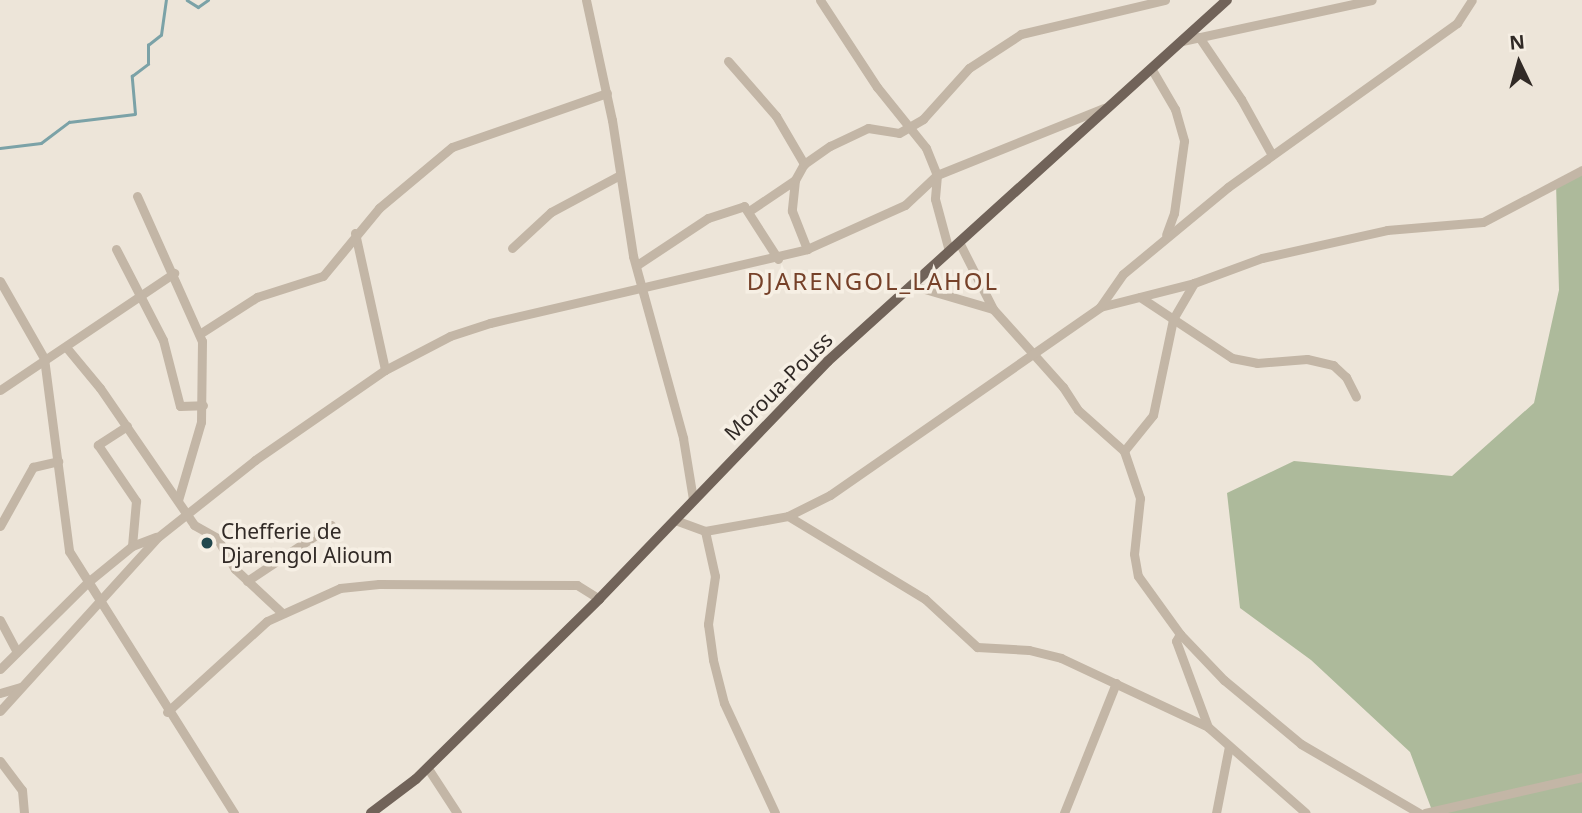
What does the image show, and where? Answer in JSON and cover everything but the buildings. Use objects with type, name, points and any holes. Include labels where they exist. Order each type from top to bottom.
[{"type":"main road","name":"Moroua-Pouss","points":[[371,813],[427,767],[599,599],[828,361],[1104,108],[1227,0]]},
{"type":"street","points":[[586,0],[607,93],[637,265],[683,438],[693,499]]},
{"type":"street","points":[[820,0],[909,129],[926,148],[937,175],[935,199],[949,251]]},
{"type":"street","points":[[807,248],[792,211],[795,180],[803,164],[862,130],[899,133],[909,129],[927,116],[969,68],[1021,34],[1166,0]]},
{"type":"street","points":[[1182,41],[1372,0]]},
{"type":"street","points":[[1100,307],[1118,279],[1165,239],[1272,155],[1457,23],[1472,0]]},
{"type":"street","points":[[1199,37],[1241,99],[1272,155]]},
{"type":"street","points":[[728,61],[776,116],[803,164]]},
{"type":"street","points":[[1151,68],[1175,109],[1184,141],[1174,213],[1165,239]]},
{"type":"street","points":[[201,333],[257,297],[323,276],[355,233],[452,147],[607,93]]},
{"type":"street","points":[[0,711],[158,537],[255,460],[385,370],[450,336],[542,309],[778,259],[905,205],[937,175],[1104,108]]},
{"type":"street","points":[[675,520],[705,531],[788,516],[830,495],[1100,307],[1195,283],[1262,258],[1387,230],[1483,222],[1582,170]]},
{"type":"street","points":[[512,248],[551,212],[620,175]]},
{"type":"street","points":[[749,211],[795,180]]},
{"type":"street","points":[[137,196],[201,333],[203,405],[178,500]]},
{"type":"street","points":[[637,265],[715,214],[744,206],[778,259]]},
{"type":"street","points":[[355,233],[385,370]]},
{"type":"street","points":[[959,242],[993,309],[1034,353],[1078,410],[1124,451],[1139,498],[1134,554],[1138,576],[1180,634],[1224,680],[1301,744],[1419,813]]},
{"type":"street","points":[[116,248],[143,297],[170,357],[180,406],[203,405]]},
{"type":"street","points":[[0,390],[44,358],[66,347],[143,297],[156,282],[174,273]]},
{"type":"street","points":[[0,281],[44,358],[69,551],[88,582],[101,597],[167,712],[234,813]]},
{"type":"street","points":[[1124,451],[1158,403],[1173,319],[1195,283]]},
{"type":"street","points":[[911,285],[993,309]]},
{"type":"street","points":[[1140,297],[1239,360],[1307,359],[1333,365],[1346,377],[1356,397]]},
{"type":"street","points":[[66,347],[127,426],[200,530],[217,538],[247,581],[281,612]]},
{"type":"street","points":[[127,426],[98,445],[136,501],[132,547]]},
{"type":"street","points":[[0,526],[33,467],[58,461]]},
{"type":"street","points":[[788,516],[925,599],[977,647],[1043,652],[1208,727],[1306,813]]},
{"type":"street","points":[[247,581],[331,525]]},
{"type":"street","points":[[705,531],[715,576],[708,624],[713,660],[724,703],[775,813]]},
{"type":"street","points":[[0,669],[88,582],[132,547],[158,537]]},
{"type":"street","points":[[167,712],[257,628],[281,612],[323,593],[379,584],[577,585],[599,599]]},
{"type":"street","points":[[0,620],[17,652]]},
{"type":"street","points":[[1180,634],[1176,641],[1208,727]]},
{"type":"street","points":[[1064,813],[1116,683]]},
{"type":"street","points":[[0,693],[21,687]]},
{"type":"street","points":[[1216,813],[1229,746]]},
{"type":"street","points":[[0,761],[22,789],[24,813]]},
{"type":"street","points":[[427,767],[457,813]]},
{"type":"street","points":[[1425,813],[1452,811],[1582,777]]},
{"type":"green space","points":[[1582,170],[1582,813],[1433,813],[1410,752],[1311,660],[1240,608],[1227,493],[1294,461],[1452,476],[1534,403],[1559,290],[1556,183]]},
{"type":"waterway","points":[[0,148],[41,143],[69,122],[135,114],[132,76],[148,64],[148,45],[161,35],[166,0]]},
{"type":"waterway","points":[[187,0],[198,7],[208,0]]},
{"type":"place","name":"Chefferie de Djarengol Alioum","points":[[207,543]]},
{"type":"district","name":"DJARENGOL_LAHOL","points":[[873,281]]}]
